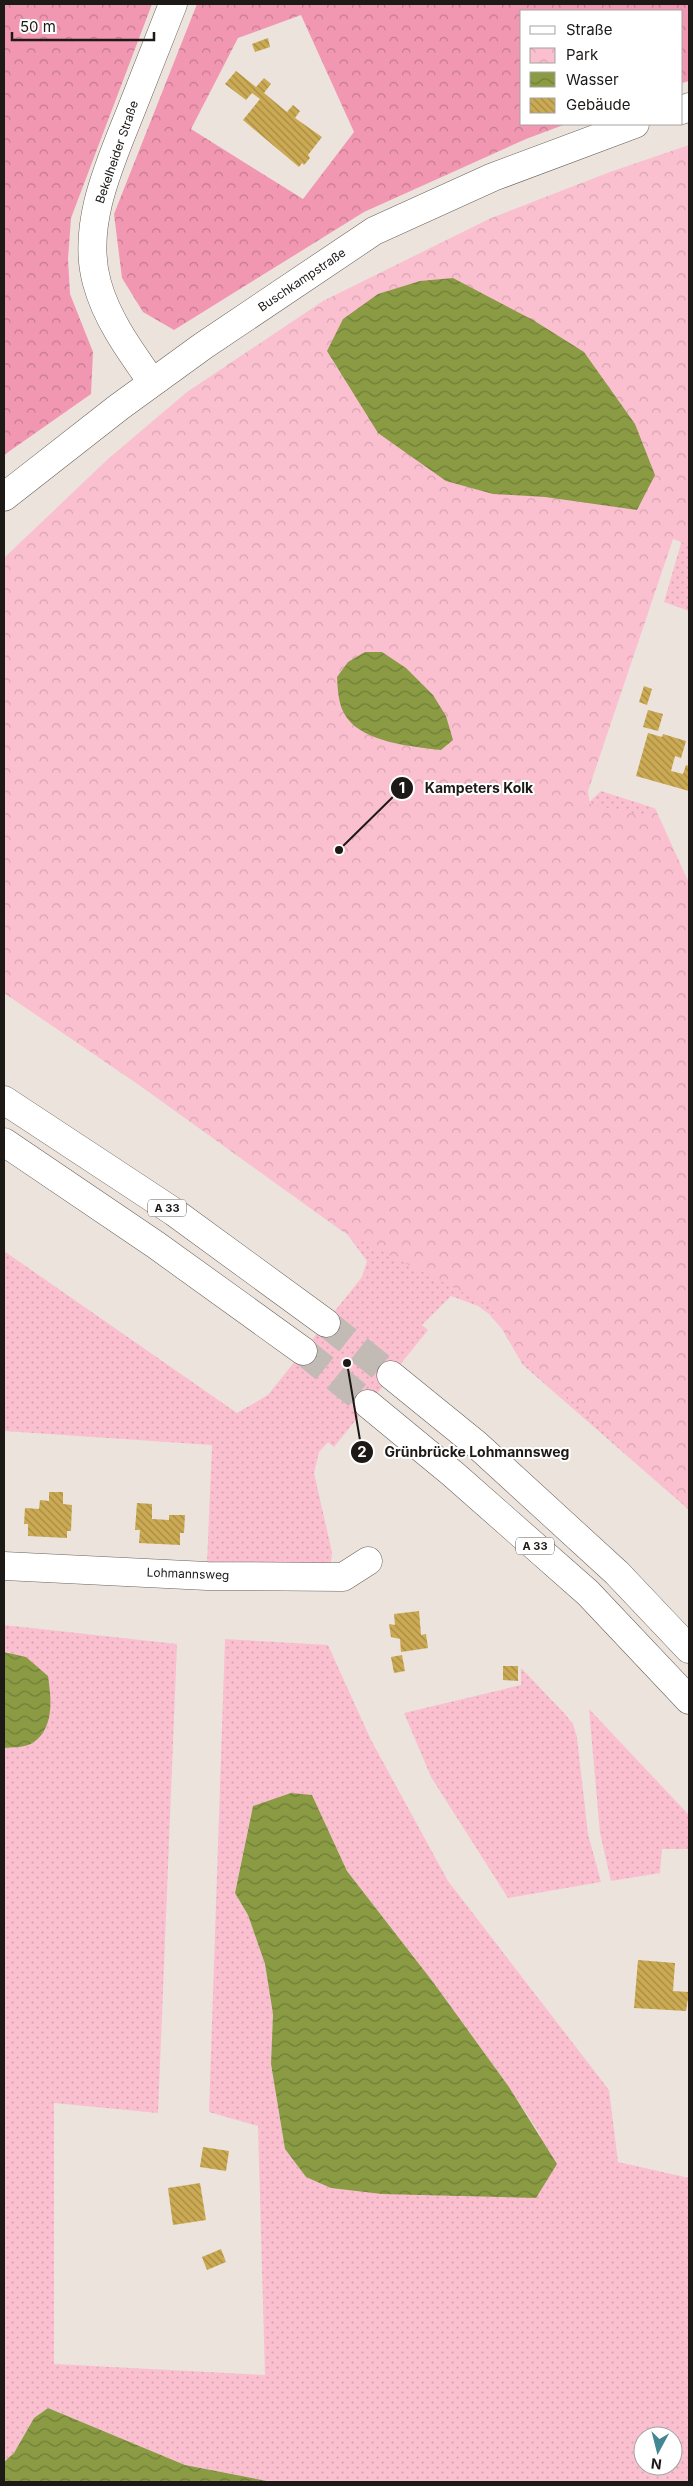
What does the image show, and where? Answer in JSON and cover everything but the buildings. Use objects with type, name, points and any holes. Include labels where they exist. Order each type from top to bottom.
[{"type":"main road","name":"Bekelheider Straße","points":[[152,382],[130,351],[104,304],[94,271],[93,236],[102,189],[173,4]]},
{"type":"main road","name":"Buschkampstraße","points":[[4,498],[152,382],[233,325],[374,231],[492,177],[632,125]]},
{"type":"main road","name":"A 33","points":[[4,1100],[174,1212],[326,1322]]},
{"type":"main road","points":[[4,1142],[156,1244],[303,1351]]},
{"type":"main road","name":"A 33","points":[[391,1375],[476,1444],[617,1572],[689,1649]]},
{"type":"main road","name":"A 33","points":[[368,1404],[453,1474],[588,1593],[689,1700]]},
{"type":"main road","name":"Lohmannsweg","points":[[4,1566],[207,1576],[343,1577],[368,1561]]},
{"type":"green space","points":[[4,4],[152,4],[71,218],[68,259],[70,294],[93,352],[91,394],[4,455]]},
{"type":"green space","points":[[197,4],[689,4],[689,81],[683,83],[683,10],[520,10],[520,125],[563,125],[526,139],[364,212],[174,330],[143,312],[122,278],[114,214]],"holes":[[[301,15],[354,132],[303,199],[191,129],[238,38]]]},
{"type":"green space","points":[[689,145],[689,545],[673,539],[588,791],[590,804],[646,817],[655,808],[689,883],[689,1509],[615,1438],[516,1353],[490,1306],[342,1231],[139,1085],[4,993],[4,558],[108,459],[187,392],[323,301],[489,219],[610,172]]},
{"type":"green space","points":[[682,540],[689,542],[689,611],[664,602]]},
{"type":"green space","points":[[601,791],[654,808],[689,1394],[689,1510],[523,1365],[502,1329],[489,1314],[478,1306],[451,1296],[422,1325],[428,1330],[334,1447],[328,1442],[319,1452],[314,1473],[332,1552],[331,1564],[207,1564],[212,1445],[4,1431],[4,1251],[237,1413],[268,1395],[362,1277],[367,1261],[341,1226],[565,825]]},
{"type":"green space","points":[[4,1625],[177,1644],[158,2113],[54,2103],[54,2364],[265,2375],[258,2126],[209,2112],[225,1639],[328,1645],[371,1740],[448,1881],[609,2090],[618,2162],[689,2178],[689,2482],[272,2482],[185,2465],[48,2408],[34,2418],[14,2453],[4,2462],[4,1748],[24,1746],[9,1652],[4,1652]],"holes":[[[312,1795],[347,1871],[433,1982],[509,2087],[541,2136],[306,2177],[285,2149],[271,2064],[273,2014],[265,1964],[248,1915],[235,1892],[253,1806]]]},
{"type":"green space","points":[[521,1668],[573,1724],[577,1737],[588,1834],[601,1882],[508,1898],[431,1777],[404,1713],[521,1685]]},
{"type":"green space","points":[[589,1709],[689,1815],[689,1849],[662,1849],[660,1873],[611,1881],[600,1833]]},
{"type":"water","points":[[453,278],[533,320],[584,352],[635,424],[655,475],[637,510],[545,497],[493,494],[446,481],[378,433],[327,351],[343,319],[378,294],[420,281]]},
{"type":"water","points":[[365,652],[382,652],[406,668],[433,695],[446,716],[453,740],[441,750],[403,745],[365,733],[347,718],[339,698],[337,677],[348,662]]},
{"type":"water","points":[[4,1652],[26,1657],[48,1676],[50,1711],[41,1736],[34,1742],[23,1746],[4,1748]]},
{"type":"water","points":[[291,1793],[312,1795],[347,1871],[433,1982],[509,2087],[557,2164],[536,2198],[382,2194],[331,2188],[306,2177],[285,2149],[271,2064],[273,2014],[265,1964],[248,1915],[235,1893],[253,1806]]},
{"type":"water","points":[[48,2408],[185,2465],[272,2482],[4,2482],[4,2462],[14,2453],[34,2418]]},
{"type":"tunnel","points":[[326,1323],[391,1375]]},
{"type":"tunnel","points":[[303,1351],[368,1404]]},
{"type":"place","name":"Kampeters Kolk","points":[[339,850]]},
{"type":"place","name":"Grünbrücke Lohmannsweg","points":[[347,1363]]}]
